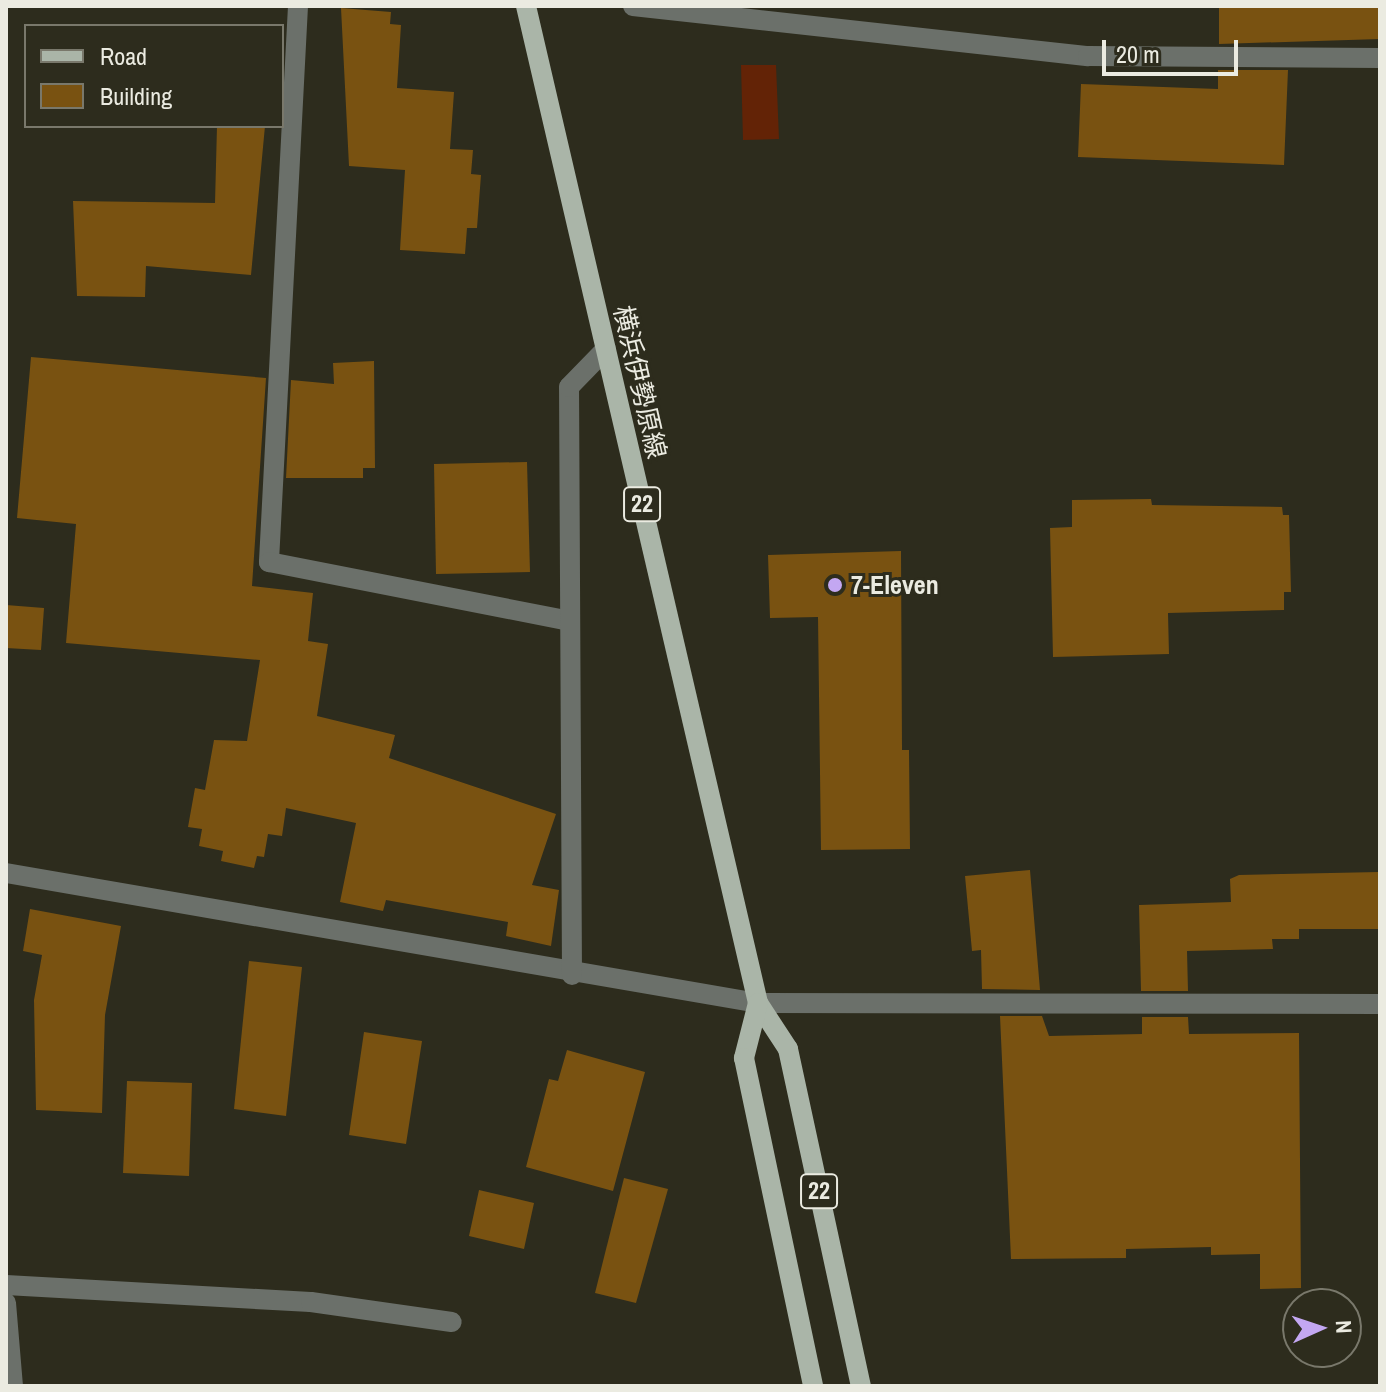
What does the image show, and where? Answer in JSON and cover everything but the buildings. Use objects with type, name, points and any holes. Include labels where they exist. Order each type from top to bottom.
[{"type":"main road","name":"横浜伊勢原線","points":[[526,6],[758,1003],[788,1049],[861,1386]]},
{"type":"main road","name":"横浜伊勢原線","points":[[758,1003],[744,1058],[813,1386]]},
{"type":"street","points":[[298,6],[269,562],[569,621]]},
{"type":"street","points":[[633,6],[1088,56],[1380,58]]},
{"type":"street","points":[[572,975],[569,387],[606,349]]},
{"type":"street","points":[[6,873],[572,975],[758,1003],[1380,1004]]},
{"type":"street","points":[[6,1285],[311,1302],[452,1322]]},
{"type":"street","points":[[6,1303],[13,1386]]},
{"type":"shaded area","points":[[741,65],[776,65],[779,139],[743,140]]},
{"type":"place","name":"7-Eleven","points":[[835,585]]}]
